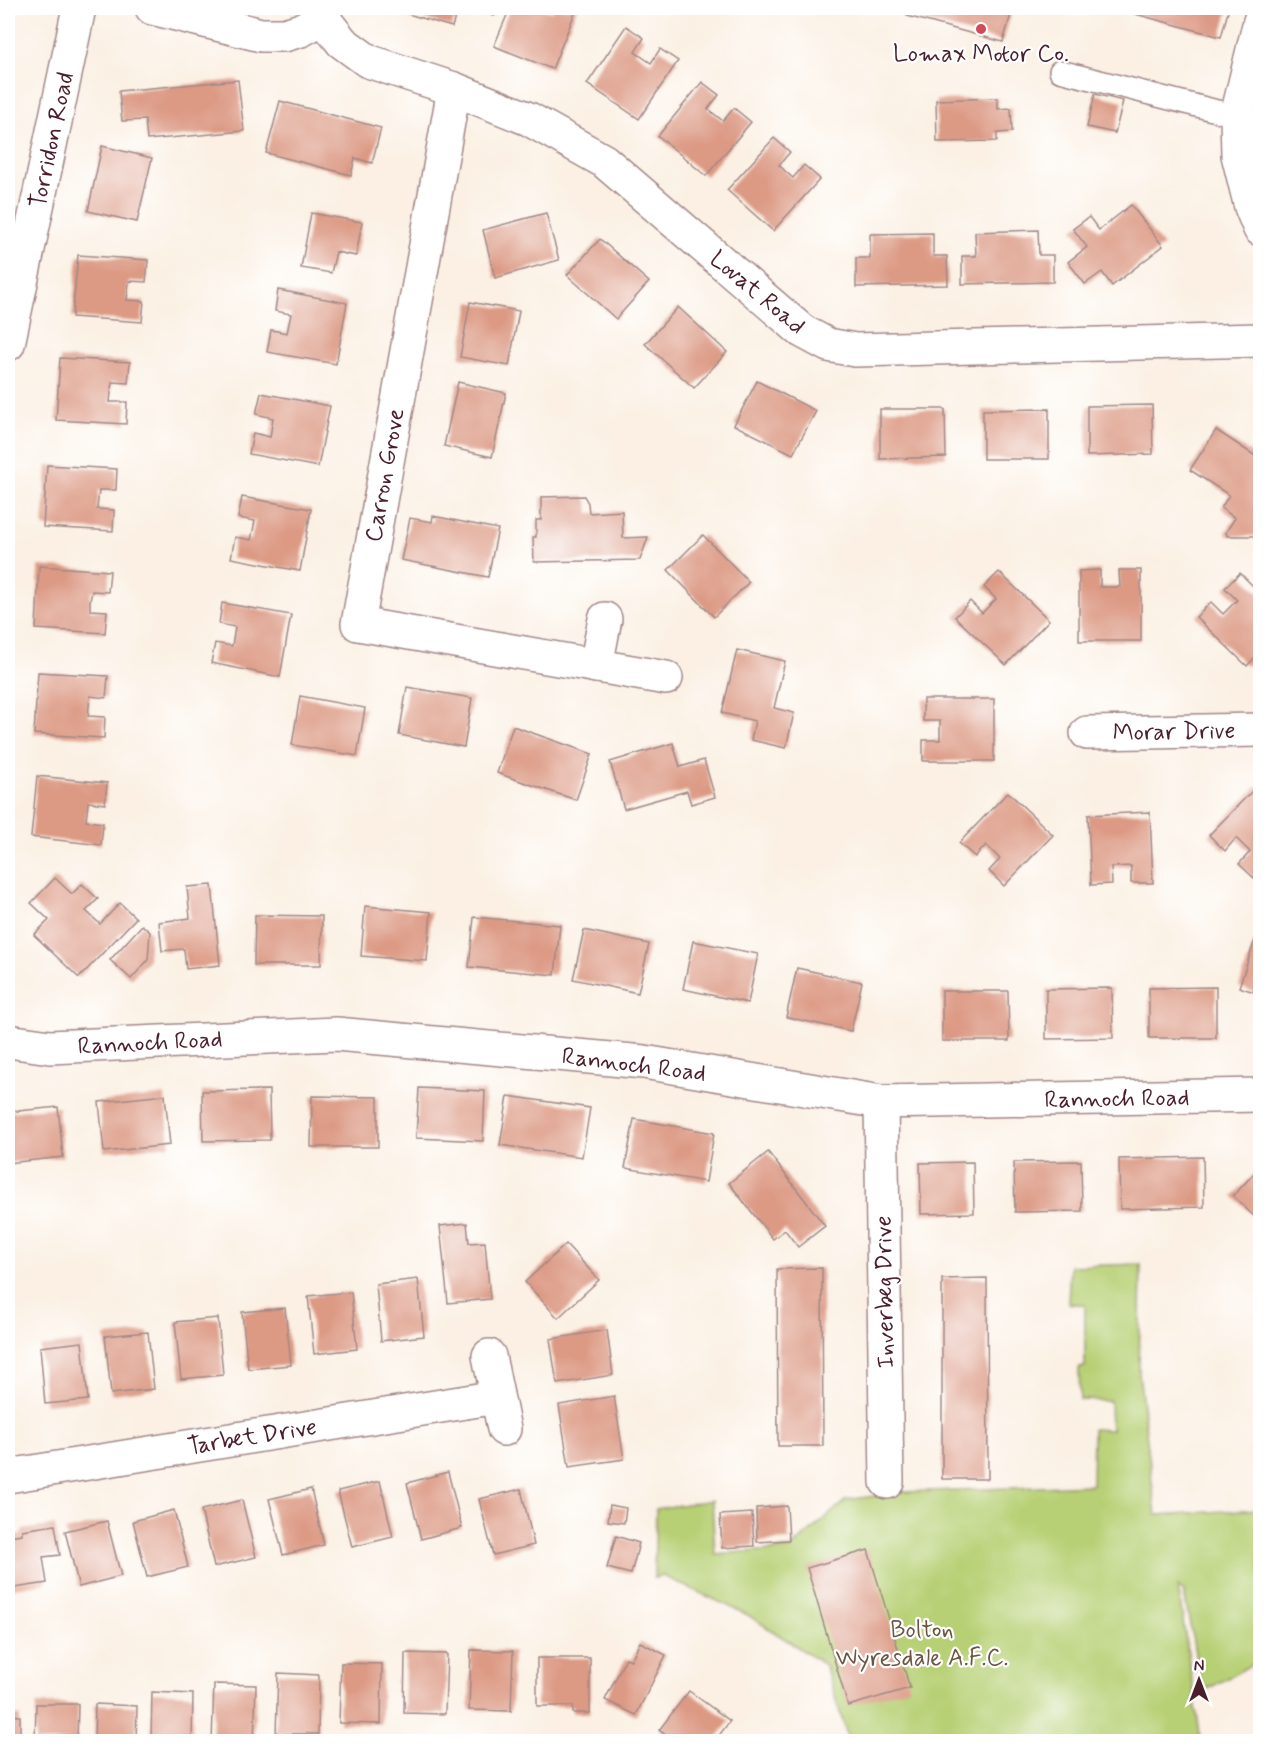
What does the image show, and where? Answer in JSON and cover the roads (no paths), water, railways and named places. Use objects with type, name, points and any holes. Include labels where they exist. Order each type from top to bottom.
[{"type":"street","name":"Torridon Road","points":[[8,344],[79,8]]},
{"type":"street","points":[[152,8],[261,35],[284,35],[301,30],[325,13]]},
{"type":"street","name":"Lovat Road","points":[[325,13],[342,42],[368,61],[454,89],[529,119],[603,161],[802,331],[828,345],[855,350],[1260,340]]},
{"type":"street","points":[[1260,21],[1249,119],[1238,155],[1251,207],[1260,229]]},
{"type":"street","name":"Carron Grove","points":[[454,89],[357,624],[666,678]]},
{"type":"street","points":[[596,666],[605,619]]},
{"type":"street","name":"Morar Drive","points":[[1087,733],[1260,730]]},
{"type":"street","name":"Rannoch Road","points":[[8,1041],[50,1047],[336,1034],[644,1062],[881,1102],[1260,1095]]},
{"type":"street","name":"Inverbeg Drive","points":[[881,1102],[887,1482]]},
{"type":"street","points":[[489,1356],[504,1429]]},
{"type":"street","name":"Tarbet Drive","points":[[8,1476],[497,1397]]},
{"type":"lane","points":[[1060,71],[1249,119]]},
{"type":"place","name":"Lomax Motor Co.","points":[[981,29]]},
{"type":"park label","name":"Bolton Wyresdale A.F.C.","points":[[922,1643]]}]
